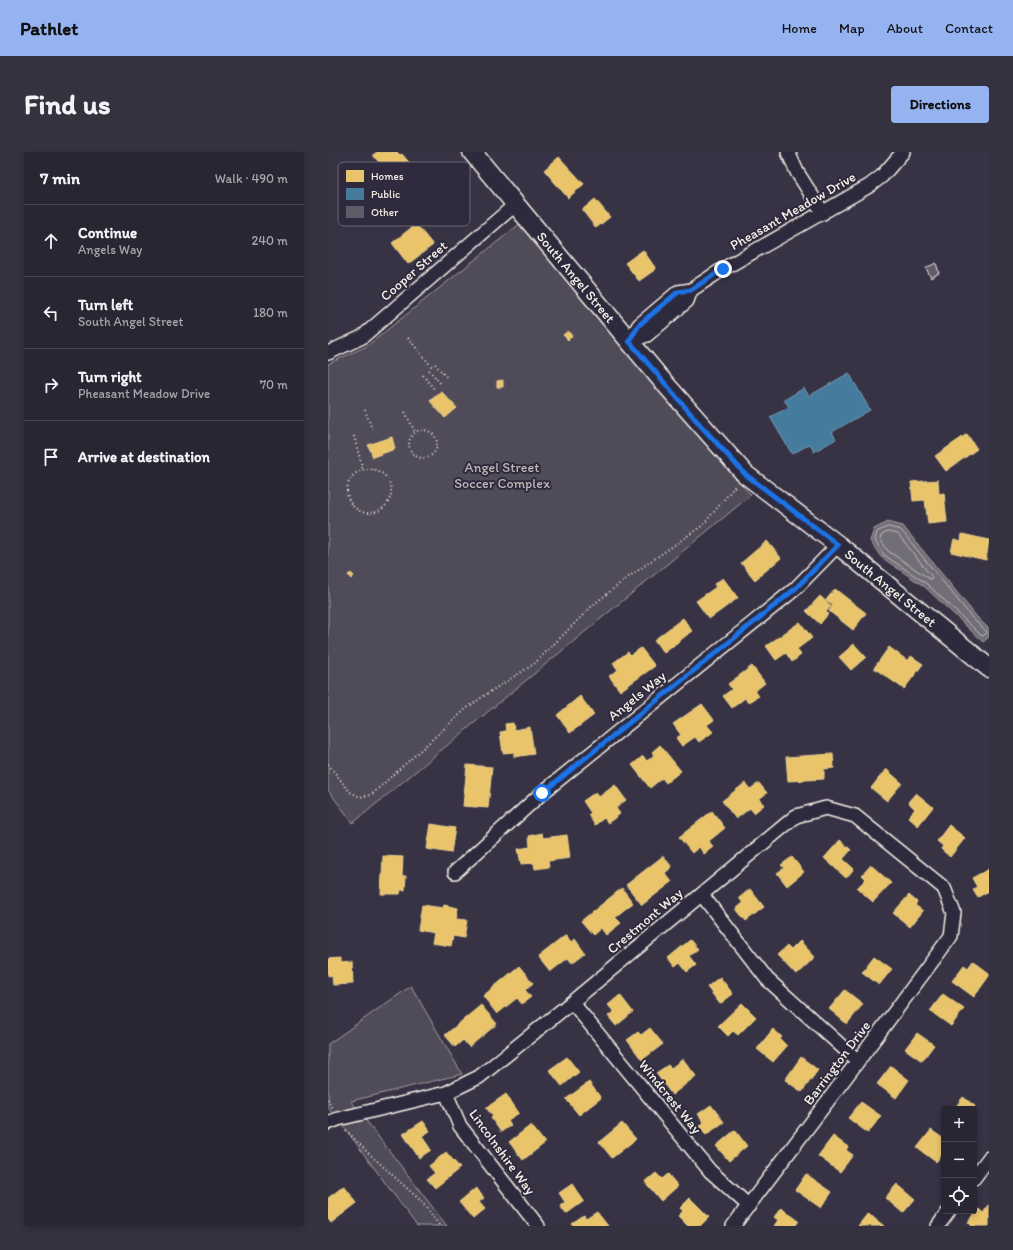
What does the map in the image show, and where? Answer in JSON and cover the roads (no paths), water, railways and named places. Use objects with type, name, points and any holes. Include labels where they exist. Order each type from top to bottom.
[{"type":"street","name":"South Angel Street","points":[[472,152],[629,341],[702,427],[745,474],[838,545],[989,668]]},
{"type":"street","points":[[788,152],[797,172],[823,213]]},
{"type":"street","name":"Pheasant Meadow Drive","points":[[629,341],[639,325],[678,292],[691,290],[723,269],[869,186],[882,176],[903,152]]},
{"type":"street","name":"Cooper Street","points":[[328,353],[362,337],[516,204]]},
{"type":"street","name":"Angels Way","points":[[454,872],[542,793],[795,589],[838,545]]},
{"type":"street","name":"Crestmont Way","points":[[330,1117],[338,1119],[446,1093],[480,1077],[796,816],[826,808],[855,816],[944,888],[954,913]]},
{"type":"street","points":[[702,895],[767,979],[858,1061]]},
{"type":"street","name":"Barrington Drive","points":[[733,1226],[951,936],[954,913]]},
{"type":"street","name":"Windcrest Way","points":[[572,1002],[710,1171],[749,1206]]},
{"type":"street","name":"Lincolnshire Way","points":[[446,1093],[460,1126],[538,1226]]},
{"type":"street","points":[[977,1174],[989,1158]]},
{"type":"street","points":[[938,1226],[947,1214]]},
{"type":"water","points":[[888,522],[903,526],[977,617],[989,629],[989,637],[983,642],[925,587],[881,557],[870,541],[874,529]]},
{"type":"park label","name":"Angel Street Soccer Complex","points":[[502,476]]}]
